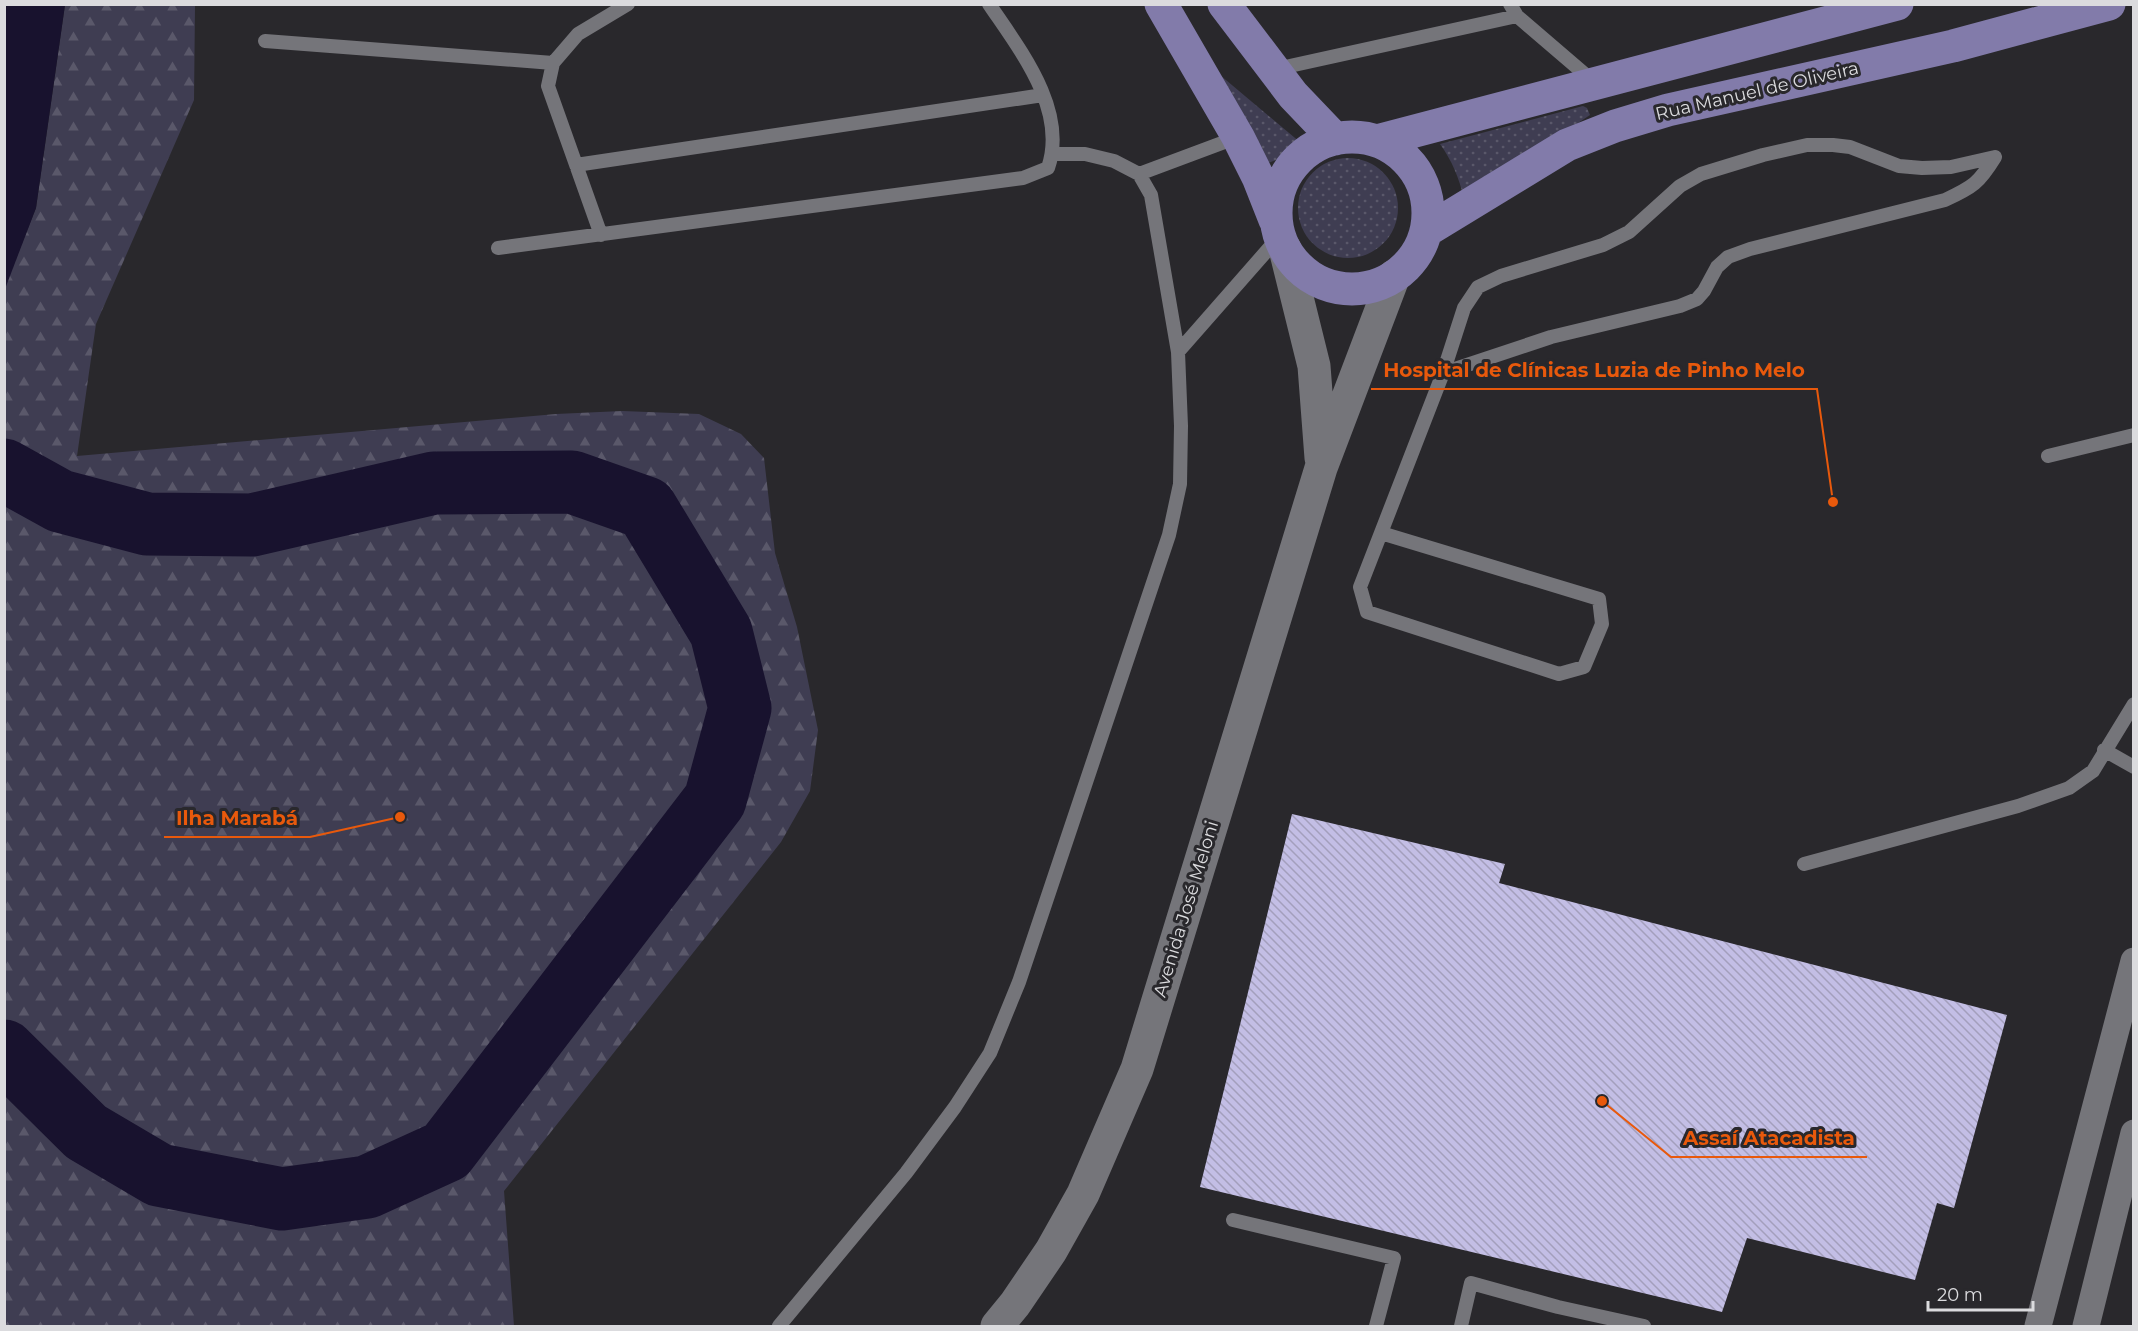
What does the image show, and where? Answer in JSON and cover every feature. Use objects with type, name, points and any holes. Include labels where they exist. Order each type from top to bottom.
[{"type":"main road","name":"Avenida José Meloni","points":[[1161,4],[1238,137],[1258,177],[1280,237]]},
{"type":"main road","points":[[1224,4],[1314,119],[1335,139]]},
{"type":"main road","points":[[1377,141],[1595,83],[1821,18],[1897,4]]},
{"type":"main road","name":"Rua Manuel de Oliveira","points":[[1426,231],[1567,145],[1615,126],[1668,110],[1953,46],[2109,4]]},
{"type":"main road","points":[[1356,137],[1377,141],[1397,151],[1413,167],[1424,187],[1428,209],[1426,231],[1419,249],[1408,264],[1394,276],[1371,286],[1346,289],[1322,282],[1300,269],[1280,237],[1276,202],[1289,170],[1296,161],[1314,147],[1335,139],[1356,137]]},
{"type":"street","name":"Avenida José Meloni","points":[[1280,237],[1314,366],[1321,468]]},
{"type":"street","name":"Avenida José Meloni","points":[[997,1326],[1051,1251],[1083,1194],[1137,1069],[1321,468],[1394,276]]},
{"type":"street","points":[[2038,1326],[2133,961]]},
{"type":"street","points":[[2086,1326],[2133,1133]]},
{"type":"lane","points":[[601,235],[548,86],[553,63],[578,34],[628,4]]},
{"type":"lane","points":[[498,249],[1023,178],[1048,168],[1053,154],[1050,118],[1035,72],[989,4]]},
{"type":"lane","points":[[1274,70],[1513,10],[1595,83]]},
{"type":"lane","points":[[265,41],[553,63]]},
{"type":"lane","points":[[576,165],[1043,95]]},
{"type":"lane","points":[[1139,174],[1238,137]]},
{"type":"lane","points":[[1381,533],[1599,599],[1602,624],[1584,667],[1559,674],[1367,612],[1360,587],[1443,373],[1464,308],[1478,287],[1500,276],[1603,245],[1629,232],[1680,186],[1701,174],[1733,163],[1807,145],[1850,147],[1899,166],[1922,168],[1951,167],[1995,157],[1982,179],[1970,189],[1946,200],[1750,249],[1728,257],[1717,267],[1704,291],[1696,299],[1680,306],[1551,337],[1443,373]]},
{"type":"lane","points":[[780,1326],[906,1173],[955,1107],[990,1053],[1019,982],[1169,535],[1180,484],[1181,426],[1178,352],[1151,195],[1139,174],[1114,161],[1085,154],[1053,154]]},
{"type":"lane","points":[[1178,352],[1280,237]]},
{"type":"lane","points":[[2048,456],[2133,435]]},
{"type":"lane","points":[[1804,864],[2018,806],[2069,788],[2092,771],[2133,704]]},
{"type":"lane","points":[[2104,750],[2133,767]]},
{"type":"lane","points":[[1233,1220],[1394,1258],[1376,1326]]},
{"type":"lane","points":[[1461,1326],[1471,1283],[1557,1307],[1644,1326]]},
{"type":"green space","points":[[65,5],[195,5],[194,100],[96,324],[77,456],[556,414],[622,411],[699,414],[741,434],[764,458],[775,553],[797,627],[818,730],[810,791],[781,842],[504,1191],[514,1326],[5,1326],[4,289],[36,208]]},
{"type":"green space","points":[[1220,75],[1301,143],[1279,159],[1268,163]]},
{"type":"green space","points":[[1583,106],[1587,108],[1590,115],[1464,199],[1455,170],[1440,144]]},
{"type":"green space","points":[[1348,158],[1367,161],[1384,172],[1395,189],[1398,208],[1395,227],[1384,244],[1367,255],[1348,258],[1329,255],[1312,244],[1301,227],[1298,208],[1301,189],[1312,172],[1329,161]]},
{"type":"shaded area","points":[[5,4],[65,5],[36,208],[5,289]]},
{"type":"building","points":[[1292,814],[1505,864],[1499,883],[2007,1015],[1954,1208],[1937,1203],[1915,1280],[1747,1238],[1722,1312],[1200,1187]]},
{"type":"waterway","points":[[4,470],[60,501],[147,524],[252,525],[434,483],[572,482],[646,508],[721,632],[740,708],[715,800],[446,1151],[367,1187],[282,1199],[159,1175],[86,1132],[4,1051]]},
{"type":"place","name":"Hospital de Clínicas Luzia de Pinho Melo","points":[[1833,502]]},
{"type":"place","name":"Ilha Marabá","points":[[400,817]]},
{"type":"place","name":"Assaí Atacadista","points":[[1602,1101]]}]
